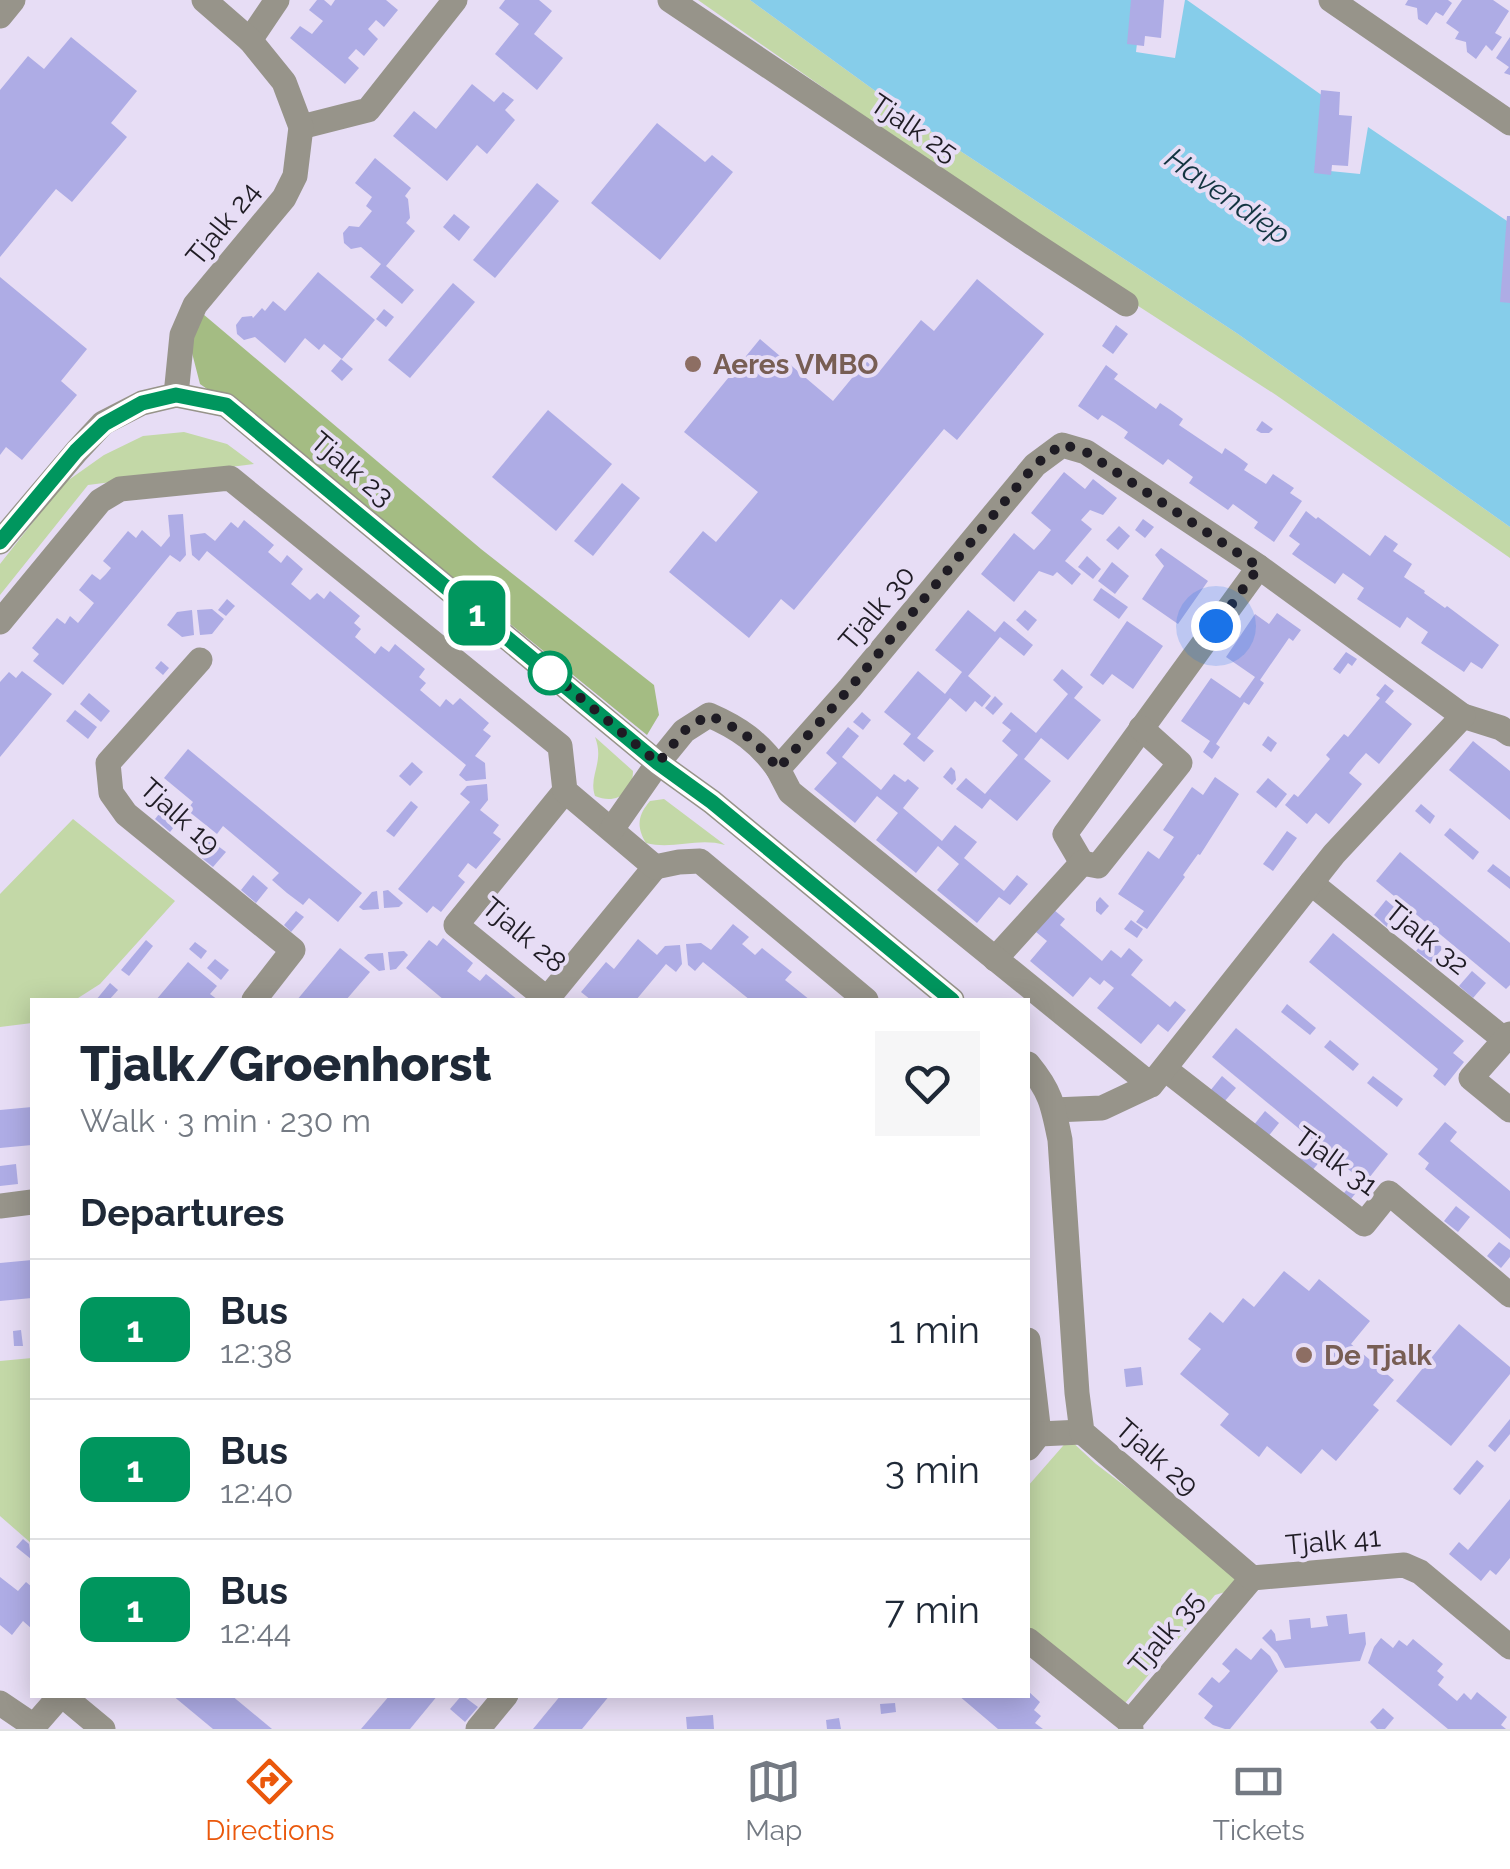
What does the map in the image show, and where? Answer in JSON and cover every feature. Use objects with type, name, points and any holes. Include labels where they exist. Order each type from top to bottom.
[{"type":"street","points":[[0,16],[13,0]]},
{"type":"street","name":"Tjalk 24","points":[[176,395],[182,335],[195,305],[284,198],[295,176],[300,127],[284,82],[250,40],[204,0]]},
{"type":"street","points":[[250,40],[277,0]]},
{"type":"street","points":[[300,127],[368,110],[456,0]]},
{"type":"street","name":"Tjalk 25","points":[[670,0],[1126,304]]},
{"type":"street","points":[[1331,0],[1510,123]]},
{"type":"street","name":"Tjalk 23","points":[[0,542],[76,451],[104,424],[142,403],[176,395],[226,405],[658,763]]},
{"type":"street","name":"Tjalk 30","points":[[778,769],[1035,465],[1062,444],[1086,452],[1259,567],[1463,716],[1510,734]]},
{"type":"street","points":[[0,622],[100,501],[120,489],[230,478],[560,746],[566,791],[655,867],[700,861],[864,998]]},
{"type":"street","points":[[1141,728],[1180,762],[1098,866],[1082,863],[1064,834],[1141,728],[1259,567]]},
{"type":"street","name":"Tjalk 19","points":[[200,660],[108,763],[111,794],[126,814],[293,950],[256,998]]},
{"type":"street","points":[[612,829],[684,731],[708,715],[732,725],[764,750],[790,792],[995,959],[1158,1077]]},
{"type":"street","points":[[1054,1110],[1102,1108],[1158,1077],[1334,854],[1463,716]]},
{"type":"street","points":[[658,763],[712,802],[950,998]]},
{"type":"street","name":"Tjalk 28","points":[[546,998],[456,925],[566,791]]},
{"type":"street","points":[[995,959],[1082,863]]},
{"type":"street","name":"Tjalk 28","points":[[548,998],[655,867]]},
{"type":"street","name":"Tjalk 32","points":[[1311,883],[1508,1037],[1471,1078],[1510,1110]]},
{"type":"street","name":"Tjalk 29","points":[[1030,1066],[1045,1085],[1060,1140],[1082,1432],[1252,1578]]},
{"type":"street","name":"Tjalk 31","points":[[1158,1077],[1364,1224],[1388,1193],[1510,1295]]},
{"type":"street","points":[[0,1206],[30,1202]]},
{"type":"street","points":[[1030,1380],[1033,1441],[1082,1432]]},
{"type":"street","name":"Tjalk 41","points":[[1252,1578],[1404,1566],[1420,1572],[1507,1638]]},
{"type":"street","name":"Tjalk 35","points":[[1131,1726],[1252,1578]]},
{"type":"street","points":[[1030,1642],[1131,1726]]},
{"type":"street","points":[[0,1704],[34,1726],[59,1698]]},
{"type":"street","points":[[66,1698],[103,1729]]},
{"type":"street","points":[[478,1729],[504,1698]]},
{"type":"green space","points":[[698,0],[750,0],[936,135],[1238,334],[1510,527],[1510,558],[1276,395],[1098,280]]},
{"type":"green space","points":[[203,314],[481,549],[654,685],[659,715],[647,735],[312,463],[200,384],[191,349]]},
{"type":"green space","points":[[184,432],[227,444],[254,464],[88,485],[0,595],[0,564],[63,484],[104,455],[143,436]]},
{"type":"green space","points":[[595,737],[633,771],[627,791],[616,798],[595,796]]},
{"type":"green space","points":[[664,799],[725,845],[646,843],[640,826],[643,811],[650,801]]},
{"type":"green space","points":[[73,819],[175,901],[100,984],[78,998],[30,998],[30,1023],[0,1027],[0,894]]},
{"type":"green space","points":[[30,1358],[30,1542],[0,1516],[0,1361]]},
{"type":"green space","points":[[1069,1439],[1253,1584],[1215,1595],[1116,1714],[1030,1641],[1030,1484]]},
{"type":"water","name":"Havendiep","points":[[750,0],[1142,0],[1136,52],[1175,58],[1187,0],[1330,101],[1320,170],[1360,174],[1368,127],[1510,223],[1510,527],[1238,334],[936,135]]},
{"type":"building","points":[[317,0],[331,6],[335,0],[386,0],[398,10],[384,27],[376,20],[368,29],[378,39],[364,56],[356,49],[348,58],[359,68],[345,84],[290,38],[300,26],[312,34],[323,21],[309,10]]},
{"type":"building","points":[[505,0],[539,0],[552,11],[534,34],[563,58],[537,90],[495,54],[519,24],[499,8]]},
{"type":"building","points":[[1131,0],[1164,0],[1161,38],[1145,36],[1144,46],[1127,44]]},
{"type":"building","points":[[1408,0],[1452,3],[1443,16],[1436,12],[1427,25],[1418,19],[1417,8],[1405,5]]},
{"type":"building","points":[[1462,0],[1493,0],[1509,11],[1495,33],[1502,37],[1492,51],[1486,45],[1476,59],[1467,52],[1466,42],[1455,39],[1459,32],[1446,23]]},
{"type":"building","points":[[71,37],[137,91],[111,123],[127,137],[72,202],[56,189],[0,257],[0,90],[28,56],[44,69]]},
{"type":"building","points":[[1510,37],[1510,75],[1504,73],[1509,67],[1496,58]]},
{"type":"building","points":[[472,84],[494,102],[503,92],[514,100],[505,110],[515,120],[487,154],[477,145],[447,181],[393,136],[414,111],[436,129]]},
{"type":"building","points":[[1321,90],[1340,92],[1339,115],[1352,116],[1348,166],[1332,165],[1331,175],[1314,173]]},
{"type":"building","points":[[657,123],[705,162],[712,155],[733,172],[660,260],[591,203]]},
{"type":"building","points":[[375,158],[411,188],[405,196],[410,218],[406,223],[415,231],[386,266],[414,290],[402,304],[370,277],[381,264],[361,247],[351,249],[344,243],[343,233],[349,226],[359,227],[372,211],[366,206],[372,197],[355,183]]},
{"type":"building","points":[[537,183],[559,201],[495,278],[473,260]]},
{"type":"building","points":[[454,214],[470,227],[459,241],[443,227]]},
{"type":"building","points":[[1510,216],[1510,303],[1500,302]]},
{"type":"building","points":[[318,272],[375,320],[342,359],[324,344],[319,350],[305,338],[285,363],[255,337],[244,340],[237,334],[236,325],[242,317],[253,318],[273,301],[285,311]]},
{"type":"building","points":[[0,277],[87,349],[61,381],[77,395],[22,460],[6,447],[0,455]]},
{"type":"building","points":[[977,279],[1044,334],[957,440],[944,429],[794,610],[781,599],[749,638],[669,572],[703,531],[716,542],[758,492],[684,432],[760,339],[833,401],[866,361],[879,372],[921,320],[934,331]]},
{"type":"building","points":[[453,283],[475,302],[410,378],[388,360]]},
{"type":"building","points":[[384,309],[394,317],[386,327],[376,319]]},
{"type":"building","points":[[1116,325],[1128,334],[1113,354],[1102,346]]},
{"type":"building","points":[[341,359],[353,369],[342,381],[331,371]]},
{"type":"building","points":[[1106,365],[1118,374],[1114,379],[1156,409],[1160,403],[1183,419],[1179,425],[1222,454],[1225,448],[1248,464],[1244,470],[1266,484],[1273,474],[1294,488],[1290,493],[1302,501],[1274,542],[1254,528],[1258,522],[1233,504],[1228,510],[1189,483],[1193,477],[1168,459],[1163,465],[1124,438],[1128,432],[1102,415],[1098,420],[1078,406]]},
{"type":"building","points":[[548,410],[612,464],[556,531],[492,477]]},
{"type":"building","points":[[1262,421],[1273,429],[1269,433],[1256,430]]},
{"type":"building","points":[[1064,472],[1085,489],[1093,479],[1117,498],[1103,515],[1090,510],[1081,520],[1092,529],[1065,561],[1081,574],[1072,585],[1057,572],[1053,576],[1039,571],[1014,602],[981,574],[1014,533],[1034,550],[1043,540],[1051,530],[1031,513]]},
{"type":"building","points":[[622,483],[640,498],[593,556],[574,541]]},
{"type":"building","points":[[1306,511],[1370,556],[1385,535],[1398,544],[1393,551],[1412,564],[1404,577],[1499,645],[1482,669],[1471,662],[1464,672],[1421,643],[1428,632],[1407,617],[1400,628],[1357,599],[1364,588],[1343,573],[1335,584],[1292,554],[1300,544],[1289,536]]},
{"type":"building","points":[[183,514],[186,555],[180,562],[170,555],[63,685],[33,661],[39,654],[32,648],[57,618],[65,624],[70,616],[78,623],[94,603],[79,590],[92,574],[100,580],[111,568],[103,561],[128,531],[136,538],[142,530],[161,547],[170,536],[168,515]]},
{"type":"building","points":[[1143,519],[1154,527],[1145,538],[1135,530]]},
{"type":"building","points":[[244,520],[274,545],[268,552],[281,563],[287,555],[303,569],[291,584],[310,600],[317,593],[324,599],[330,591],[360,616],[354,623],[361,629],[355,637],[375,654],[381,646],[389,652],[395,644],[425,669],[419,677],[426,683],[420,690],[440,707],[446,699],[453,705],[460,698],[489,723],[483,730],[491,736],[475,756],[485,763],[486,779],[466,781],[459,775],[466,765],[207,551],[199,561],[192,555],[190,535],[205,533],[215,541],[231,522],[238,528]]},
{"type":"building","points":[[1119,526],[1130,536],[1118,550],[1106,540]]},
{"type":"building","points":[[1161,548],[1208,581],[1178,624],[1142,599],[1164,566],[1155,555]]},
{"type":"building","points":[[1087,556],[1101,569],[1093,579],[1078,567]]},
{"type":"building","points":[[1112,562],[1129,576],[1115,594],[1098,581]]},
{"type":"building","points":[[1101,588],[1128,607],[1119,619],[1093,600]]},
{"type":"building","points":[[227,599],[235,606],[226,616],[218,610]]},
{"type":"building","points":[[212,609],[224,619],[212,634],[200,635],[197,610]]},
{"type":"building","points":[[192,610],[194,635],[182,637],[167,625],[177,612]]},
{"type":"building","points":[[968,610],[995,632],[1004,621],[1033,645],[1024,656],[1000,637],[968,676],[991,696],[982,707],[975,701],[966,712],[950,698],[917,738],[934,751],[924,762],[903,744],[911,734],[884,712],[918,671],[945,694],[962,672],[935,650]]},
{"type":"building","points":[[1025,610],[1037,620],[1028,631],[1016,620]]},
{"type":"building","points":[[1277,613],[1301,630],[1293,641],[1289,638],[1260,680],[1264,683],[1249,705],[1244,702],[1216,744],[1220,747],[1212,759],[1203,752],[1210,741],[1181,721],[1211,678],[1240,698],[1255,677],[1226,657],[1255,614],[1269,624]]},
{"type":"building","points":[[1127,621],[1163,646],[1133,689],[1112,674],[1103,685],[1090,675]]},
{"type":"building","points":[[1346,652],[1357,659],[1340,674],[1333,669]]},
{"type":"building","points":[[161,661],[169,668],[163,675],[155,668]]},
{"type":"building","points":[[1062,669],[1083,687],[1074,698],[1101,720],[1068,760],[1041,738],[1024,759],[1051,781],[1017,821],[990,799],[982,809],[956,789],[966,778],[985,794],[1018,755],[1002,741],[1011,730],[1002,723],[1011,712],[1036,733],[1068,694],[1053,680]]},
{"type":"building","points":[[22,671],[52,694],[0,757],[0,682],[9,672],[16,678]]},
{"type":"building","points":[[1385,684],[1394,691],[1385,702],[1412,724],[1379,764],[1366,753],[1357,763],[1349,773],[1362,784],[1329,824],[1316,813],[1307,824],[1285,805],[1294,794],[1298,797],[1330,759],[1326,755],[1344,734],[1348,737],[1380,698],[1376,695]]},
{"type":"building","points":[[89,693],[110,711],[101,722],[80,704]]},
{"type":"building","points":[[995,696],[1003,704],[993,715],[985,708]]},
{"type":"building","points":[[75,710],[97,727],[88,739],[66,721]]},
{"type":"building","points":[[862,712],[871,720],[863,730],[853,722]]},
{"type":"building","points":[[848,727],[859,736],[842,757],[881,790],[894,774],[919,788],[903,808],[942,841],[955,825],[977,842],[964,858],[1004,891],[1017,875],[1028,884],[1010,905],[999,897],[977,923],[937,890],[959,864],[938,846],[916,873],[876,840],[898,813],[877,796],[855,823],[814,789],[837,763],[826,753]]},
{"type":"building","points":[[1268,736],[1277,743],[1271,752],[1262,745]]},
{"type":"building","points":[[1473,741],[1510,771],[1510,820],[1449,770]]},
{"type":"building","points":[[188,749],[362,893],[338,922],[309,898],[303,905],[287,893],[272,880],[279,873],[223,826],[217,834],[187,810],[193,802],[164,778]]},
{"type":"building","points":[[412,762],[423,772],[410,786],[399,776]]},
{"type":"building","points":[[951,767],[956,780],[952,785],[943,777]]},
{"type":"building","points":[[1215,777],[1239,794],[1147,929],[1136,922],[1144,911],[1118,894],[1148,851],[1159,859],[1174,837],[1163,830],[1192,787],[1203,795]]},
{"type":"building","points":[[1268,778],[1287,794],[1276,808],[1256,792]]},
{"type":"building","points":[[487,784],[488,800],[480,810],[499,825],[493,833],[501,839],[476,869],[468,863],[458,876],[465,882],[441,912],[433,906],[427,913],[398,889],[470,802],[460,794],[467,786]]},
{"type":"building","points":[[411,801],[418,807],[394,837],[386,831]]},
{"type":"building","points":[[167,804],[182,817],[170,832],[155,819]]},
{"type":"building","points":[[1421,804],[1435,816],[1430,824],[1415,811]]},
{"type":"building","points":[[1450,828],[1479,852],[1473,860],[1444,835]]},
{"type":"building","points":[[1287,831],[1297,838],[1273,871],[1263,864]]},
{"type":"building","points":[[210,840],[226,852],[213,867],[198,855]]},
{"type":"building","points":[[1400,852],[1510,943],[1510,985],[1506,989],[1376,881]]},
{"type":"building","points":[[1493,864],[1510,877],[1510,889],[1487,871]]},
{"type":"building","points":[[253,875],[268,888],[256,903],[241,890]]},
{"type":"building","points":[[388,890],[403,903],[399,907],[384,908],[383,891]]},
{"type":"building","points":[[377,891],[379,909],[359,907],[372,892]]},
{"type":"building","points":[[1100,897],[1109,906],[1101,915],[1096,911]]},
{"type":"building","points":[[1386,900],[1400,912],[1387,927],[1374,915]]},
{"type":"building","points":[[1054,910],[1065,919],[1060,925],[1102,961],[1111,950],[1121,958],[1129,948],[1143,960],[1131,975],[1170,1007],[1175,1001],[1186,1010],[1168,1032],[1158,1024],[1141,1044],[1097,1008],[1114,988],[1104,980],[1100,985],[1090,977],[1073,997],[1030,961],[1047,941],[1036,932]]},
{"type":"building","points":[[296,911],[304,917],[291,932],[284,925]]},
{"type":"building","points":[[1131,920],[1143,929],[1137,938],[1124,929]]},
{"type":"building","points":[[733,924],[749,937],[742,944],[755,955],[762,948],[792,972],[785,980],[808,998],[748,998],[703,962],[695,971],[688,965],[686,944],[701,943],[711,950]]},
{"type":"building","points":[[1333,933],[1464,1041],[1453,1053],[1464,1062],[1445,1086],[1433,1076],[1438,1069],[1309,962]]},
{"type":"building","points":[[1428,936],[1443,948],[1431,962],[1416,951]]},
{"type":"building","points":[[443,938],[473,963],[467,971],[480,981],[486,974],[516,998],[442,998],[406,968],[429,940],[437,946]]},
{"type":"building","points":[[638,939],[657,955],[665,946],[680,945],[682,964],[676,972],[666,964],[638,998],[588,998],[581,992],[606,962],[614,969]]},
{"type":"building","points":[[146,940],[153,946],[129,976],[121,970]]},
{"type":"building","points":[[195,942],[207,951],[201,959],[189,949]]},
{"type":"building","points":[[340,948],[370,972],[348,998],[299,998]]},
{"type":"building","points":[[404,951],[408,955],[396,969],[390,970],[388,952]]},
{"type":"building","points":[[383,953],[385,970],[379,971],[364,958],[368,954]]},
{"type":"building","points":[[215,959],[229,970],[221,980],[207,968]]},
{"type":"building","points":[[188,962],[217,986],[210,994],[215,998],[158,998]]},
{"type":"building","points":[[1472,971],[1486,983],[1473,998],[1459,986]]},
{"type":"building","points":[[110,983],[118,990],[111,998],[98,998]]},
{"type":"building","points":[[1287,1004],[1316,1028],[1310,1035],[1281,1012]]},
{"type":"building","points":[[1236,1028],[1388,1154],[1365,1183],[1212,1057]]},
{"type":"building","points":[[1330,1040],[1359,1064],[1353,1071],[1324,1047]]},
{"type":"building","points":[[1222,1076],[1236,1088],[1224,1102],[1210,1091]]},
{"type":"building","points":[[1373,1076],[1403,1099],[1397,1107],[1367,1083]]},
{"type":"building","points":[[30,1107],[30,1145],[0,1148],[0,1110]]},
{"type":"building","points":[[1265,1111],[1279,1123],[1267,1138],[1253,1126]]},
{"type":"building","points":[[1445,1122],[1457,1132],[1450,1141],[1510,1191],[1510,1239],[1425,1169],[1429,1163],[1418,1154]]},
{"type":"building","points":[[1308,1147],[1322,1159],[1310,1173],[1296,1162]]},
{"type":"building","points":[[16,1164],[18,1184],[0,1186],[0,1166]]},
{"type":"building","points":[[1352,1183],[1359,1189],[1347,1204],[1340,1198]]},
{"type":"building","points":[[1456,1206],[1470,1217],[1458,1232],[1444,1221]]},
{"type":"building","points":[[1499,1242],[1510,1250],[1510,1257],[1501,1268],[1487,1256]]},
{"type":"building","points":[[30,1260],[30,1298],[0,1301],[0,1263]]},
{"type":"building","points":[[1284,1271],[1309,1291],[1319,1279],[1370,1321],[1351,1344],[1394,1380],[1373,1405],[1379,1410],[1336,1461],[1322,1449],[1301,1474],[1267,1446],[1259,1457],[1220,1425],[1229,1414],[1180,1374],[1201,1349],[1188,1339],[1210,1312],[1223,1323],[1243,1298],[1254,1307]]},
{"type":"building","points":[[1459,1324],[1510,1367],[1510,1374],[1451,1446],[1396,1401]]},
{"type":"building","points":[[21,1330],[23,1346],[14,1346],[13,1331]]},
{"type":"building","points":[[1141,1367],[1143,1385],[1126,1387],[1124,1369]]},
{"type":"building","points":[[1510,1419],[1510,1434],[1495,1452],[1488,1446]]},
{"type":"building","points":[[1477,1460],[1484,1466],[1460,1495],[1453,1489]]},
{"type":"building","points":[[1510,1499],[1510,1558],[1496,1575],[1490,1570],[1481,1581],[1449,1554],[1459,1542],[1468,1550]]},
{"type":"building","points":[[23,1539],[29,1544],[30,1558],[16,1547]]},
{"type":"building","points":[[0,1577],[18,1591],[26,1582],[30,1585],[30,1627],[23,1621],[12,1635],[0,1625]]},
{"type":"building","points":[[1347,1614],[1349,1634],[1365,1632],[1366,1644],[1360,1661],[1285,1668],[1262,1638],[1271,1629],[1276,1641],[1291,1639],[1289,1620],[1310,1618],[1311,1628],[1328,1626],[1326,1616]]},
{"type":"building","points":[[1381,1638],[1393,1648],[1399,1640],[1407,1646],[1413,1639],[1443,1664],[1437,1671],[1444,1677],[1438,1685],[1457,1701],[1464,1693],[1471,1700],[1477,1692],[1507,1717],[1501,1725],[1506,1729],[1448,1729],[1368,1663]]},
{"type":"building","points":[[1236,1648],[1251,1660],[1261,1648],[1278,1671],[1230,1729],[1225,1729],[1204,1718],[1213,1706],[1198,1694],[1212,1677],[1219,1683],[1230,1671],[1222,1664]]},
{"type":"building","points":[[1030,1693],[1040,1702],[1034,1710],[1041,1716],[1035,1723],[1043,1729],[998,1729],[962,1698],[1030,1698]]},
{"type":"building","points":[[176,1698],[235,1698],[272,1729],[213,1729]]},
{"type":"building","points":[[387,1698],[436,1698],[410,1729],[361,1729]]},
{"type":"building","points":[[459,1698],[478,1707],[465,1722],[450,1709]]},
{"type":"building","points":[[559,1698],[608,1698],[582,1729],[533,1729]]},
{"type":"building","points":[[895,1703],[896,1712],[881,1714],[880,1704]]},
{"type":"building","points":[[1383,1708],[1394,1718],[1385,1729],[1377,1729],[1370,1722]]},
{"type":"building","points":[[713,1715],[714,1729],[687,1729],[686,1717]]},
{"type":"building","points":[[839,1718],[841,1729],[827,1729],[826,1720]]},
{"type":"bus line","name":"1","points":[[0,542],[76,451],[104,424],[142,403],[176,395],[226,405],[658,763],[712,802],[950,998]]},
{"type":"place","name":"Aeres VMBO","points":[[693,364]]},
{"type":"place","name":"De Tjalk","points":[[1304,1355]]},
{"type":"route","points":[[550,673],[538,662],[658,763],[684,731],[708,715],[748,737],[778,769],[1035,465],[1062,444],[1086,452],[1259,567],[1216,626]]}]
